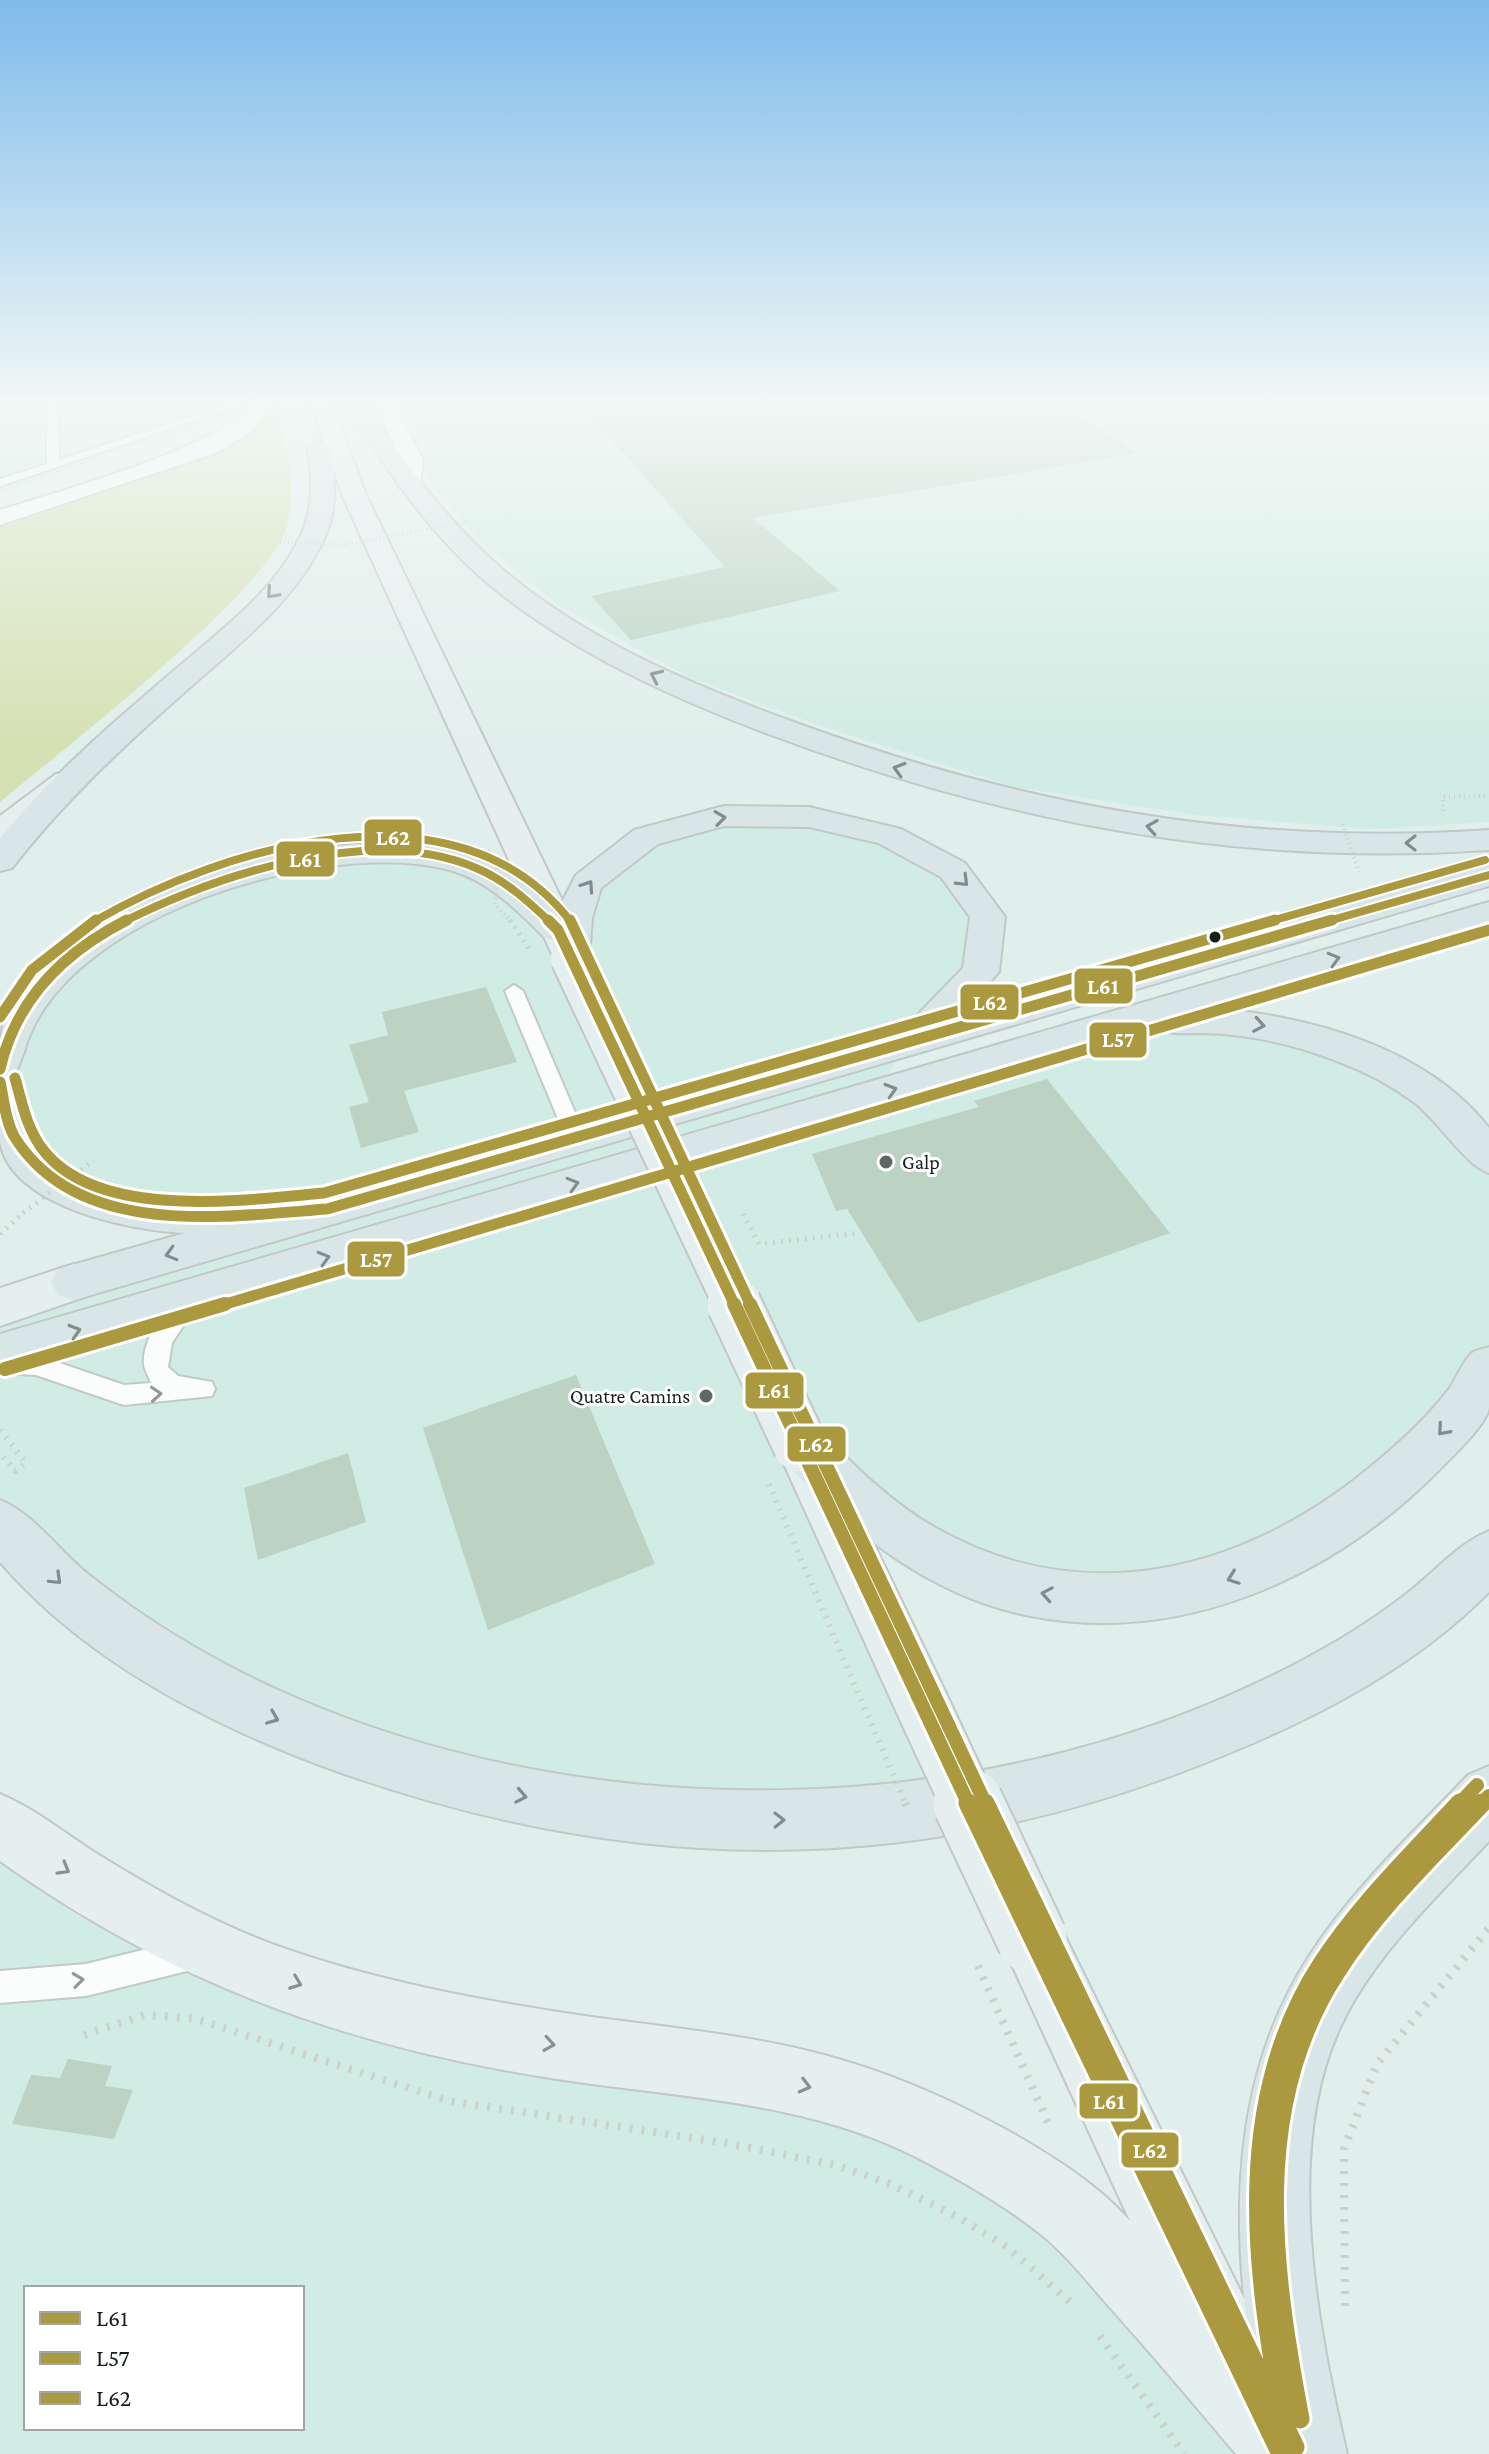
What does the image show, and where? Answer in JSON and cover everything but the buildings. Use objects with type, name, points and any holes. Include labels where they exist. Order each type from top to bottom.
[{"type":"highway","points":[[0,861],[75,775],[236,631],[299,561],[316,530],[320,515]]},
{"type":"highway","points":[[435,515],[470,554],[502,582],[565,626],[652,674],[747,716],[868,760],[1026,803],[1175,831],[1360,844],[1489,840]]},
{"type":"highway","points":[[0,1069],[5,1044],[18,1015],[34,991],[60,966],[120,926],[185,894],[233,876],[279,862],[359,850],[427,854],[483,871],[521,894],[565,944],[587,883],[620,853],[645,838],[709,819],[741,815],[809,816],[888,834],[943,862],[977,895],[988,918],[991,940],[988,962],[975,986],[943,1017],[905,1043]]},
{"type":"highway","points":[[74,1282],[1489,875]]},
{"type":"highway","points":[[0,1354],[1489,913]]},
{"type":"highway","points":[[1125,1021],[1239,1022],[1289,1031],[1344,1048],[1428,1095],[1459,1121],[1489,1158]]},
{"type":"highway","points":[[0,1082],[2,1102],[26,1155],[48,1177],[72,1194],[110,1208],[159,1217],[215,1217],[327,1209]]},
{"type":"highway","points":[[800,1445],[854,1498],[914,1543],[959,1568],[1018,1589],[1071,1599],[1125,1599],[1180,1593],[1228,1581],[1310,1542],[1385,1488],[1423,1452],[1489,1367]]},
{"type":"highway","points":[[0,1524],[73,1595],[141,1646],[246,1707],[351,1750],[469,1786],[597,1811],[720,1822],[849,1818],[933,1810],[1101,1775],[1208,1737],[1312,1688],[1401,1632],[1489,1556]]},
{"type":"highway","points":[[1286,2447],[1287,2359],[1274,2270],[1274,2186],[1281,2119],[1296,2057],[1318,2002],[1352,1952],[1489,1796]]},
{"type":"main road","points":[[363,515],[1032,1939],[1286,2447]]},
{"type":"main road","points":[[0,832],[75,775]]},
{"type":"main road","points":[[0,1307],[74,1282]]},
{"type":"main road","points":[[0,1824],[46,1858],[208,1950],[320,1992],[431,2021],[548,2044],[674,2060],[783,2080],[862,2100],[936,2131],[1006,2171],[1080,2221],[1286,2447]]},
{"type":"lane","points":[[514,991],[576,1138]]},
{"type":"lane","points":[[0,1363],[41,1366],[124,1395],[203,1389],[171,1384],[161,1376],[156,1364],[163,1334],[190,1297]]},
{"type":"lane","points":[[0,1987],[86,1980],[208,1950]]},
{"type":"path","points":[[456,521],[468,532]]},
{"type":"path","points":[[276,542],[344,545],[468,522]]},
{"type":"path","points":[[1443,797],[1489,796]]},
{"type":"path","points":[[1354,828],[1342,826],[1359,872]]},
{"type":"path","points":[[0,1234],[94,1160]]},
{"type":"path","points":[[0,1430],[26,1463],[15,1471],[0,1453]]},
{"type":"path","points":[[1346,2316],[1342,2255],[1344,2149],[1377,2064],[1489,1928]]},
{"type":"path","points":[[84,2035],[145,2015],[193,2018],[449,2101],[732,2144],[835,2165],[890,2184],[956,2216],[1007,2247],[1083,2312]]},
{"type":"path","points":[[1092,2325],[1184,2454]]},
{"type":"shaded area","points":[[457,515],[1489,515],[1489,822],[1370,829],[1196,815],[1015,787],[830,729],[688,677],[558,605],[484,544]]},
{"type":"shaded area","points":[[809,816],[943,862],[991,940],[905,1043],[879,1093],[1125,1021],[1344,1048],[1489,1158],[1489,1367],[1344,1520],[1071,1599],[854,1498],[965,1798],[849,1818],[351,1750],[0,1524],[0,1300],[321,1211],[215,1217],[72,1194],[0,1082],[0,1069],[5,1044],[88,946],[279,862],[459,861],[558,929],[579,900],[673,827]]},
{"type":"shaded area","points":[[0,1824],[208,1950],[936,2131],[1281,2454],[0,2454]]},
{"type":"green space","points":[[31,515],[289,515],[273,553],[245,588],[206,627],[0,802],[0,525]]},
{"type":"transit line","name":"L62","points":[[0,1017],[32,970],[80,930],[139,895],[206,868],[277,849],[346,838],[411,837],[466,847],[509,868],[535,887],[570,920],[1108,2064],[1295,2447]]},
{"type":"transit line","name":"L61","points":[[0,1069],[16,1018],[34,992],[73,956],[120,924],[174,897],[231,876],[291,861],[350,853],[407,853],[459,862],[500,881],[558,930],[1094,2071],[1281,2454]]},
{"type":"transit line","name":"L62","points":[[15,1078],[28,1122],[44,1151],[78,1178],[110,1190],[145,1198],[182,1200],[258,1199],[324,1193],[1485,860]]},
{"type":"transit line","name":"L61","points":[[0,1082],[14,1135],[38,1168],[71,1191],[111,1206],[154,1214],[246,1215],[327,1209],[1489,875]]},
{"type":"transit line","name":"L57","points":[[5,1369],[1489,930]]},
{"type":"transit line","name":"L62","points":[[1284,2422],[1266,2315],[1258,2206],[1260,2151],[1268,2098],[1282,2046],[1304,1995],[1340,1938],[1383,1885],[1477,1785]]},
{"type":"transit line","name":"L61","points":[[1300,2419],[1282,2314],[1273,2208],[1275,2154],[1283,2102],[1297,2051],[1318,2002],[1354,1945],[1397,1893],[1489,1796]]},
{"type":"place","name":"Galp","points":[[886,1162]]},
{"type":"place","name":"Quatre Camins","points":[[706,1396]]}]
